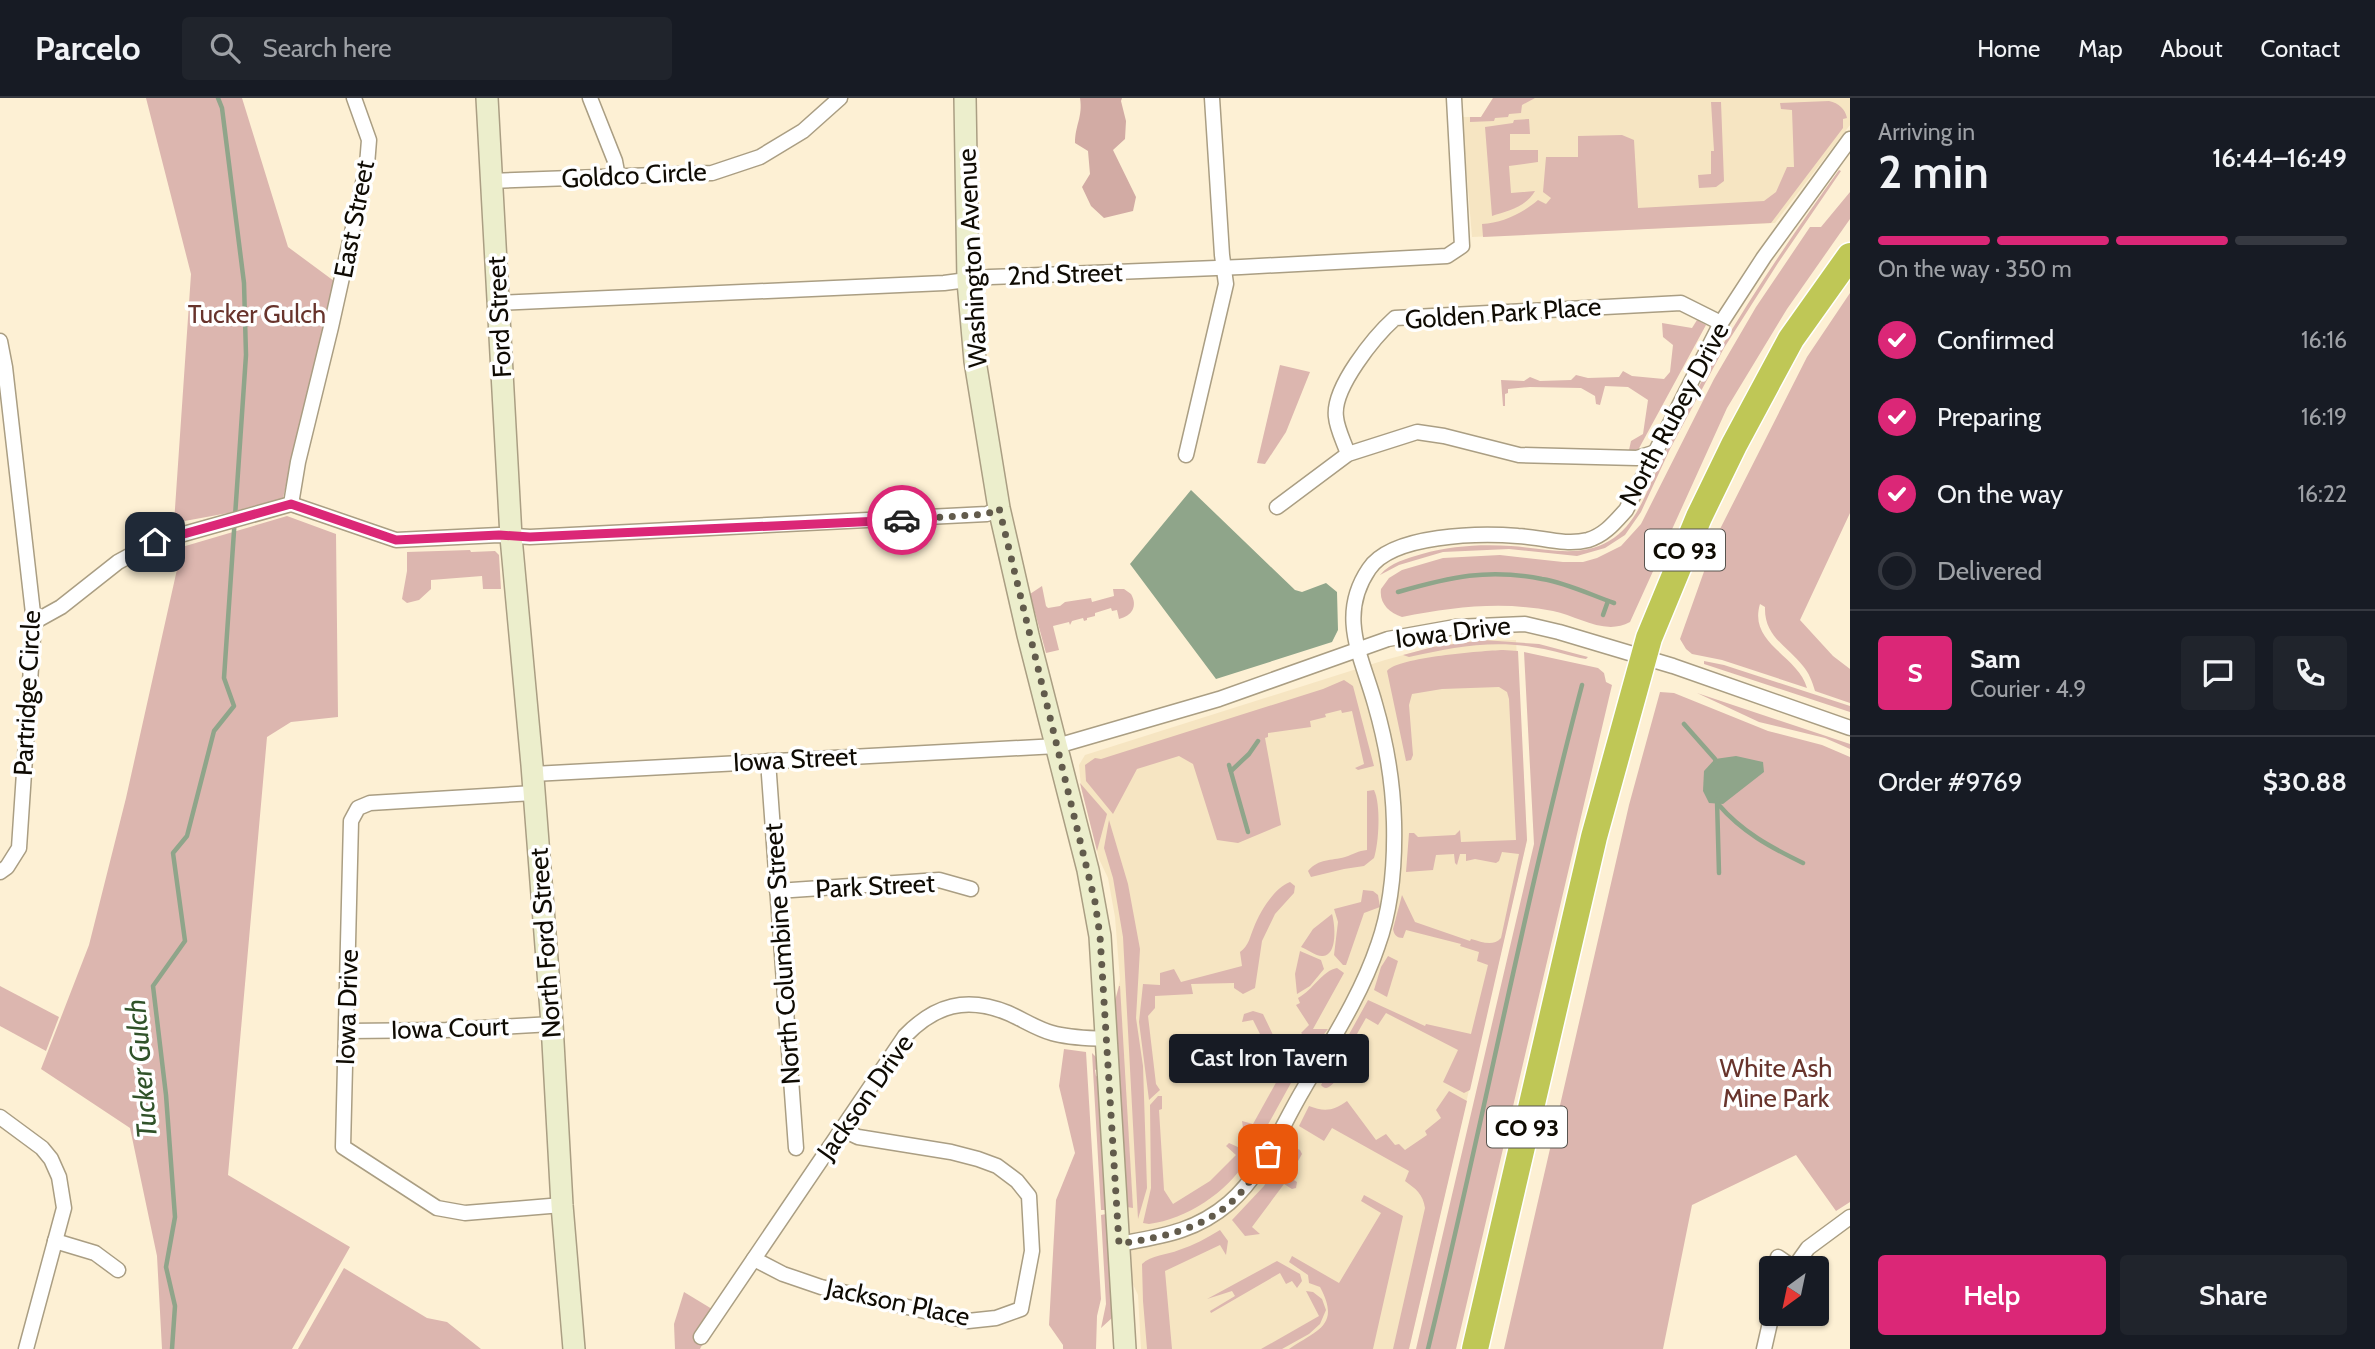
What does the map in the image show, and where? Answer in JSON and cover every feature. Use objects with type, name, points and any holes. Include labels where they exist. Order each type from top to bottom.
[{"type":"highway","name":"CO 93","points":[[1475,1349],[1594,837],[1649,638],[1699,517],[1734,445],[1791,339],[1850,256]]},
{"type":"street","name":"East Street","points":[[291,504],[298,462],[367,165],[369,140],[354,98]]},
{"type":"street","name":"Ford Street","points":[[487,98],[511,537]]},
{"type":"street","points":[[590,98],[615,161],[618,177]]},
{"type":"street","name":"Goldco Circle","points":[[490,181],[712,173],[760,157],[803,131],[840,98]]},
{"type":"street","name":"Washington Avenue","points":[[965,98],[968,281],[975,361],[999,508],[1095,902],[1100,936],[1125,1349]]},
{"type":"street","points":[[1186,455],[1226,284],[1212,98]]},
{"type":"street","name":"2nd Street","points":[[498,303],[1447,256],[1462,246],[1454,98]]},
{"type":"street","name":"North Rubey Drive","points":[[1119,1244],[1175,1234],[1196,1226],[1242,1191],[1268,1154],[1360,988],[1379,944],[1392,882],[1394,820],[1391,778],[1375,702],[1357,649],[1356,592],[1371,566],[1396,549],[1451,537],[1521,536],[1564,542],[1588,540],[1609,529],[1626,510],[1721,323],[1764,257],[1850,139]]},
{"type":"street","name":"Golden Park Place","points":[[1348,454],[1335,416],[1337,400],[1379,332],[1395,318],[1681,303],[1721,323]]},
{"type":"street","name":"Partridge Circle","points":[[0,341],[34,622],[19,848],[8,867],[0,872]]},
{"type":"street","points":[[1277,507],[1348,454],[1417,432],[1519,455],[1637,458],[1653,453]]},
{"type":"street","points":[[34,622],[61,607],[118,562],[155,542],[291,504],[396,540],[969,516],[987,514],[999,508]]},
{"type":"street","name":"North Ford Street","points":[[511,537],[552,1024],[562,1205],[575,1349]]},
{"type":"street","name":"Iowa Drive","points":[[1057,746],[1219,699],[1388,639],[1435,630],[1525,624],[1644,658],[1850,728]]},
{"type":"street","name":"Iowa Street","points":[[533,784],[768,761],[1057,746]]},
{"type":"street","name":"North Columbine Street","points":[[768,761],[796,1148]]},
{"type":"street","name":"Iowa Drive","points":[[533,784],[370,803],[358,808],[351,821],[347,1031],[336,1128],[343,1147],[437,1208],[465,1213],[562,1205]]},
{"type":"street","name":"Park Street","points":[[777,891],[939,880],[971,889]]},
{"type":"street","name":"Jackson Drive","points":[[701,1337],[905,1036],[920,1020],[937,1010],[972,1004],[1006,1012],[1052,1033],[1106,1039]]},
{"type":"street","name":"Iowa Court","points":[[347,1031],[446,1030],[552,1024]]},
{"type":"street","points":[[0,1117],[42,1148],[51,1159],[59,1177],[64,1208],[26,1349]]},
{"type":"street","name":"Jackson Place","points":[[754,1259],[783,1274],[821,1287],[968,1321],[996,1318],[1021,1309],[1032,1251],[1029,1196],[1017,1181],[996,1166],[978,1159],[858,1137],[841,1129]]},
{"type":"street","points":[[1802,1256],[1808,1248],[1850,1217]]},
{"type":"street","points":[[55,1241],[95,1253],[118,1270]]},
{"type":"street","points":[[1764,1349],[1769,1326]]},
{"type":"shaded area","points":[[1080,98],[1122,98],[1126,121],[1125,139],[1113,150],[1136,197],[1133,211],[1104,218],[1091,206],[1082,187],[1090,174],[1088,151],[1075,143]]},
{"type":"shaded area","points":[[1493,98],[1850,98],[1850,125],[1775,223],[1472,237],[1462,117],[1481,117]]},
{"type":"shaded area","points":[[1191,490],[1295,590],[1302,592],[1326,583],[1337,592],[1338,630],[1332,642],[1216,679],[1130,564]]},
{"type":"shaded area","points":[[1483,640],[1516,640],[1527,840],[1409,1349],[1141,1349],[1138,1295],[1131,1280],[1115,1001],[1120,980],[1115,917],[1108,878],[1099,859],[1081,787],[1079,765],[1085,755],[1385,660],[1433,647]]},
{"type":"shaded area","points":[[1736,756],[1763,762],[1764,772],[1723,804],[1709,803],[1703,791],[1704,771],[1715,759]]},
{"type":"green space","name":"Tucker Gulch","points":[[146,98],[242,98],[288,247],[334,281],[283,498],[228,513],[174,523],[191,274]]},
{"type":"green space","points":[[1493,98],[1535,98],[1522,105],[1521,113],[1495,118],[1494,121],[1470,122],[1470,117],[1481,117]]},
{"type":"green space","points":[[1829,101],[1839,105],[1845,112],[1847,118],[1843,119],[1843,128],[1771,223],[1483,237],[1482,224],[1512,216],[1538,200],[1546,204],[1551,198],[1543,192],[1546,157],[1578,157],[1578,136],[1622,135],[1634,140],[1638,208],[1764,201],[1776,192],[1787,167],[1794,167],[1792,110],[1781,109],[1780,103]]},
{"type":"green space","points":[[1711,102],[1721,102],[1724,181],[1716,187],[1699,188],[1698,175],[1711,174],[1711,151],[1714,151]]},
{"type":"green space","points":[[1529,119],[1530,134],[1510,134],[1510,150],[1538,150],[1538,162],[1509,166],[1511,193],[1535,191],[1522,205],[1492,216],[1485,127]]},
{"type":"green space","points":[[1839,170],[1841,171],[1724,348],[1670,449],[1641,512],[1625,535],[1605,548],[1577,556],[1509,549],[1443,552],[1399,565],[1380,575],[1399,561],[1444,549],[1500,545],[1561,551],[1585,550],[1619,534],[1640,506],[1679,424],[1721,349],[1766,276]]},
{"type":"green space","points":[[1850,192],[1850,219],[1787,309],[1727,408],[1630,622],[1621,626],[1601,626],[1562,613],[1515,606],[1459,608],[1402,617],[1386,607],[1381,589],[1389,578],[1402,570],[1443,558],[1500,555],[1583,562],[1621,546],[1641,524],[1714,379],[1756,307],[1810,227],[1821,227]]},
{"type":"green space","points":[[1850,293],[1850,513],[1800,620],[1833,656],[1850,669],[1850,703],[1815,691],[1805,669],[1772,633],[1765,607],[1760,604],[1758,618],[1761,629],[1802,677],[1807,688],[1722,660],[1692,654],[1680,639],[1717,535],[1807,357]]},
{"type":"green space","points":[[1697,320],[1706,325],[1637,452],[1629,450],[1631,441],[1643,434],[1648,400],[1628,387],[1605,386],[1600,405],[1596,404],[1595,396],[1581,388],[1508,389],[1503,406],[1501,380],[1524,381],[1530,377],[1540,381],[1571,380],[1576,375],[1588,378],[1619,377],[1623,371],[1632,376],[1664,379],[1670,372],[1673,345],[1663,337],[1662,323],[1692,328]]},
{"type":"green space","points":[[1280,365],[1310,372],[1286,432],[1265,464],[1257,463]]},
{"type":"green space","points":[[287,516],[336,534],[338,717],[291,722],[267,737],[228,1175],[350,1247],[292,1349],[162,1349],[157,1256],[130,1128],[41,1069],[89,945],[126,798],[182,547]]},
{"type":"green space","points":[[495,551],[499,555],[501,589],[483,589],[482,576],[431,580],[431,589],[419,600],[407,603],[402,599],[407,552]]},
{"type":"green space","points":[[1042,586],[1048,608],[1060,606],[1065,602],[1091,598],[1092,602],[1114,596],[1113,589],[1124,589],[1131,594],[1134,606],[1124,618],[1119,619],[1117,610],[1112,611],[1111,608],[1095,613],[1095,616],[1084,621],[1083,618],[1072,621],[1070,625],[1069,622],[1053,626],[1059,650],[1046,653],[1030,594]]},
{"type":"green space","points":[[1483,640],[1539,644],[1588,657],[1586,659],[1538,648],[1501,644],[1455,648],[1409,657],[1403,655],[1433,647]]},
{"type":"green space","points":[[1518,651],[1527,840],[1470,1090],[1464,1093],[1443,1082],[1458,1050],[1386,1013],[1378,1025],[1366,1018],[1349,1048],[1357,1053],[1357,1058],[1333,1084],[1325,1088],[1321,1085],[1368,1000],[1425,1026],[1426,1024],[1471,1034],[1488,965],[1477,961],[1479,952],[1460,946],[1461,944],[1406,930],[1403,938],[1399,937],[1393,929],[1402,895],[1415,922],[1470,941],[1491,943],[1501,938],[1519,854],[1502,852],[1496,863],[1475,859],[1466,861],[1466,854],[1460,854],[1457,865],[1454,854],[1436,855],[1433,870],[1406,872],[1409,833],[1418,837],[1455,835],[1460,830],[1461,842],[1516,840],[1509,699],[1507,692],[1499,687],[1442,689],[1412,694],[1409,705],[1413,755],[1411,760],[1406,761],[1387,671],[1394,666],[1423,658]]},
{"type":"green space","points":[[1524,652],[1598,668],[1604,673],[1606,682],[1612,685],[1456,1349],[1416,1349],[1534,844]]},
{"type":"green space","points":[[1704,661],[1850,706],[1850,712],[1704,664]]},
{"type":"green space","points":[[1344,680],[1353,686],[1374,766],[1358,770],[1355,768],[1364,764],[1352,711],[1342,713],[1341,710],[1325,714],[1326,717],[1310,721],[1311,727],[1268,733],[1265,738],[1281,825],[1238,843],[1217,840],[1193,764],[1179,756],[1137,769],[1113,814],[1086,781],[1085,765],[1095,758],[1101,759]]},
{"type":"green space","name":"White Ash Mine Park","points":[[1660,692],[1674,693],[1768,731],[1822,745],[1850,757],[1850,1202],[1836,1211],[1796,1155],[1692,1205],[1663,1349],[1504,1349],[1629,805]]},
{"type":"green space","points":[[1697,693],[1850,744],[1850,749],[1825,738],[1759,722]]},
{"type":"green space","points":[[1080,783],[1107,814],[1097,851]]},
{"type":"green space","points":[[1374,790],[1378,804],[1378,824],[1374,858],[1364,866],[1311,877],[1308,871],[1316,864],[1367,850],[1367,791]]},
{"type":"green space","points":[[1109,820],[1128,884],[1140,949],[1136,1018],[1143,1066],[1147,1188],[1138,1219],[1123,937],[1113,878],[1104,848]]},
{"type":"green space","points":[[1290,882],[1295,886],[1294,893],[1275,914],[1262,941],[1255,988],[1243,994],[1234,988],[1234,983],[1191,984],[1193,994],[1155,996],[1155,1008],[1148,1016],[1156,1084],[1160,1090],[1149,1100],[1139,1022],[1143,984],[1160,985],[1160,973],[1174,969],[1181,982],[1242,966],[1240,952],[1247,944],[1260,914],[1273,895]]},
{"type":"green space","points":[[1363,890],[1373,891],[1378,895],[1380,907],[1364,913],[1346,965],[1343,965],[1334,955],[1338,922],[1334,909],[1361,902]]},
{"type":"green space","points":[[1332,914],[1334,938],[1328,954],[1318,955],[1301,947],[1313,929]]},
{"type":"green space","points":[[1300,951],[1321,960],[1324,969],[1310,986],[1297,994],[1295,974]]},
{"type":"green space","points":[[1388,956],[1398,961],[1387,997],[1374,990],[1381,967]]},
{"type":"green space","points":[[1337,968],[1344,973],[1313,1029],[1328,1029],[1321,1038],[1309,1039],[1301,1033],[1309,1025],[1296,1005],[1300,1003],[1298,998],[1327,973]]},
{"type":"green space","points":[[0,986],[59,1017],[46,1051],[0,1026]]},
{"type":"green space","points":[[1119,986],[1133,1208],[1127,1207],[1115,1001]]},
{"type":"green space","points":[[1253,1011],[1263,1014],[1274,1037],[1294,1058],[1297,1072],[1265,1130],[1255,1133],[1243,1128],[1242,1121],[1253,1124],[1278,1079],[1269,1075],[1267,1066],[1277,1058],[1263,1040],[1253,1020],[1242,1022],[1244,1014]]},
{"type":"green space","points":[[1064,1049],[1086,1052],[1101,1299],[1097,1316],[1096,1349],[1063,1349],[1049,1325],[1056,1200],[1075,1153],[1059,1086]]},
{"type":"green space","points":[[1092,1053],[1097,1058],[1098,1069],[1095,1070],[1098,1077],[1106,1210],[1101,1210]]},
{"type":"green space","points":[[1449,1091],[1467,1101],[1409,1349],[1393,1349],[1425,1208],[1423,1199],[1416,1189],[1405,1181],[1409,1171],[1332,1128],[1324,1141],[1299,1126],[1309,1106],[1329,1110],[1347,1101],[1376,1140],[1386,1134],[1395,1145],[1399,1144],[1405,1150],[1427,1135],[1425,1131],[1441,1118],[1436,1110]]},
{"type":"green space","points":[[1158,1096],[1162,1096],[1162,1109],[1159,1110],[1164,1190],[1173,1204],[1210,1181],[1236,1155],[1226,1146],[1229,1143],[1240,1148],[1247,1160],[1228,1183],[1204,1203],[1177,1217],[1149,1224],[1143,1223],[1151,1188],[1150,1105]]},
{"type":"green space","points":[[1288,1144],[1302,1154],[1289,1177],[1297,1182],[1296,1188],[1292,1189],[1284,1184],[1252,1227],[1260,1234],[1245,1236],[1232,1220],[1264,1186]]},
{"type":"green space","points":[[1364,1195],[1403,1216],[1373,1349],[1289,1349],[1323,1326],[1328,1310],[1320,1287],[1309,1283],[1308,1275],[1289,1262],[1292,1256],[1339,1283],[1381,1213],[1361,1201]]},
{"type":"green space","points":[[1106,1214],[1113,1317],[1101,1328],[1106,1304],[1101,1215]]},
{"type":"green space","points":[[1220,1230],[1228,1241],[1226,1255],[1220,1245],[1165,1271],[1172,1349],[1147,1349],[1142,1264],[1154,1257],[1190,1246]]},
{"type":"green space","points":[[1277,1261],[1300,1274],[1302,1281],[1297,1288],[1292,1281],[1286,1284],[1280,1273],[1211,1313],[1210,1311],[1235,1296],[1232,1291],[1207,1299]]},
{"type":"green space","points":[[344,1268],[427,1318],[447,1322],[481,1349],[298,1349]]},
{"type":"green space","points":[[1306,1291],[1313,1292],[1322,1299],[1326,1310],[1320,1324],[1309,1334],[1282,1349],[1261,1349],[1319,1316]]},
{"type":"green space","points":[[684,1292],[712,1309],[700,1349],[675,1349],[674,1324]]},
{"type":"waterway","name":"Tucker Gulch","points":[[172,1349],[175,1306],[166,1267],[175,1217],[166,1095],[153,986],[185,941],[173,853],[187,836],[214,731],[234,706],[224,678],[246,355],[244,283],[222,108],[218,98]]},
{"type":"waterway","points":[[1398,592],[1452,578],[1504,574],[1570,586],[1614,603]]},
{"type":"waterway","points":[[1603,615],[1608,601]]},
{"type":"waterway","points":[[1428,1349],[1541,850],[1582,685]]},
{"type":"waterway","points":[[1684,724],[1716,763]]},
{"type":"waterway","points":[[1231,771],[1258,741]]},
{"type":"waterway","points":[[1229,765],[1248,832]]},
{"type":"waterway","points":[[1717,800],[1719,873]]},
{"type":"waterway","points":[[1718,804],[1757,838],[1803,863]]},
{"type":"way so far","points":[[902,520],[987,514],[999,508],[1095,902],[1100,936],[1119,1244],[1175,1234],[1196,1226],[1242,1191],[1268,1154]]},
{"type":"place","name":"Cast Iron Tavern","points":[[1268,1154]]},
{"type":"route","points":[[155,542],[291,504],[396,540],[499,535],[530,537],[902,520]]}]
